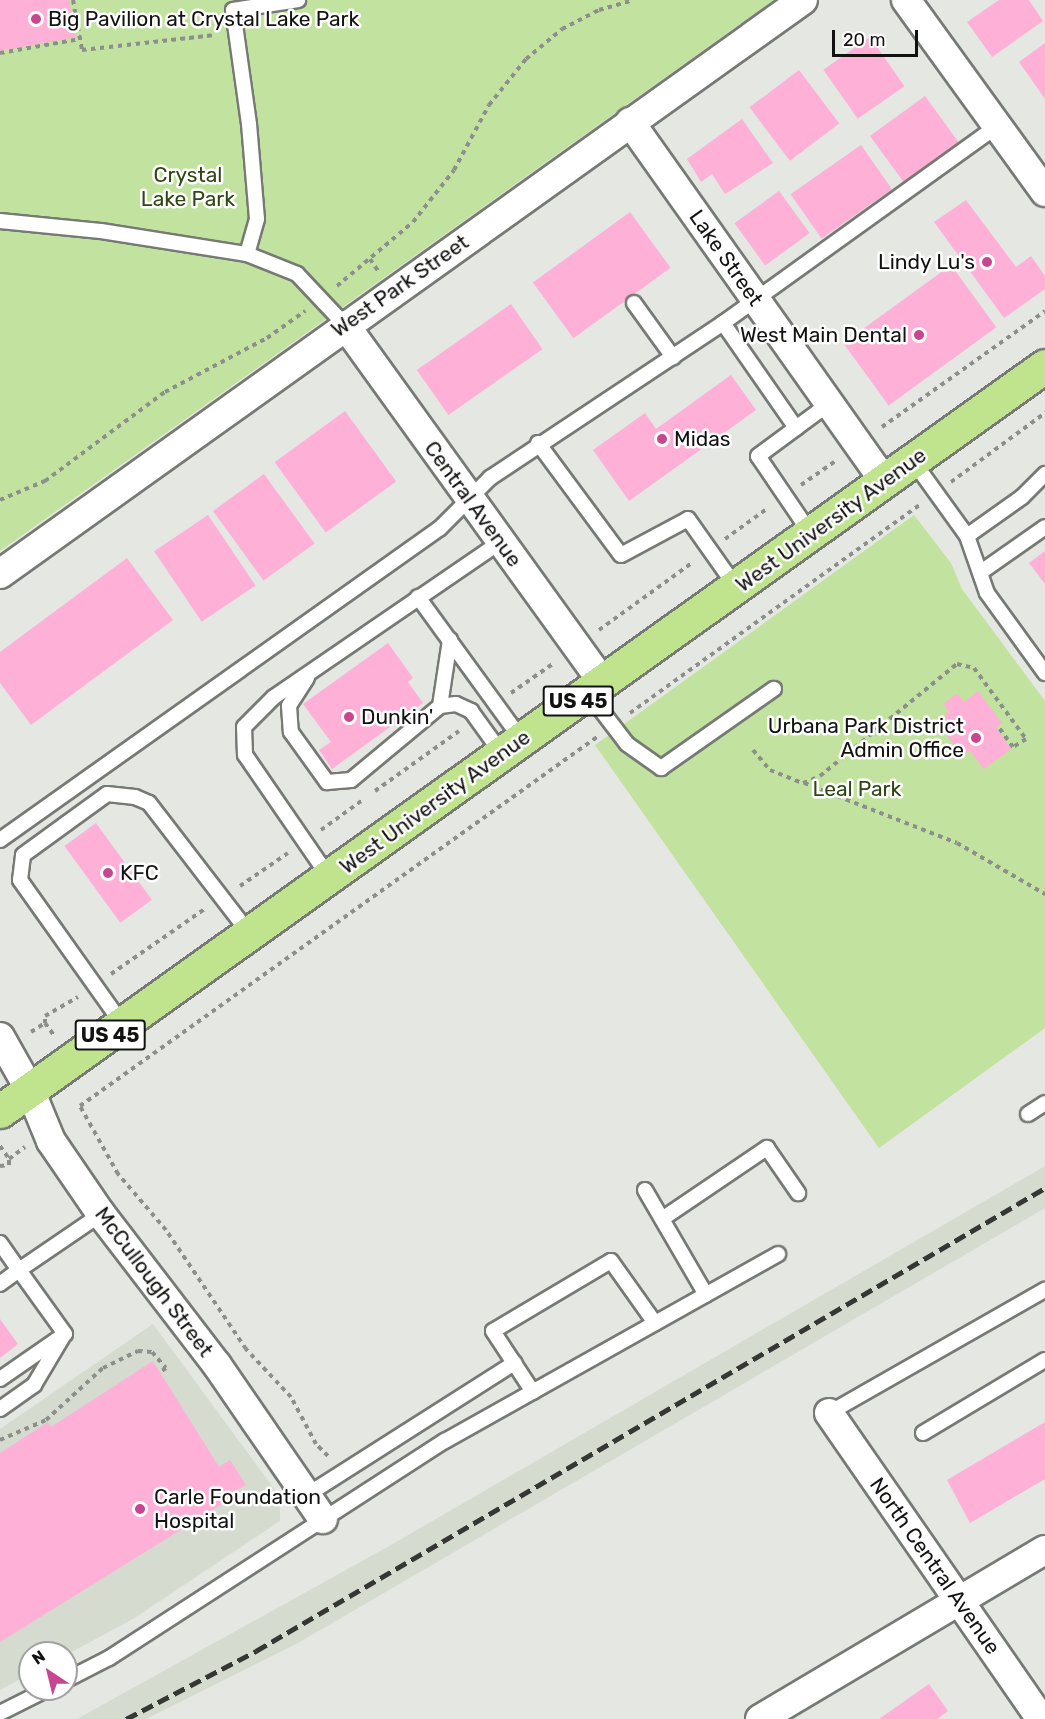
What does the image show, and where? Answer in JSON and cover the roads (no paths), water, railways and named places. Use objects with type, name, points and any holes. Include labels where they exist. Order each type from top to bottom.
[{"type":"main road","name":"West University Avenue","points":[[0,1111],[1045,366]]},
{"type":"street","name":"West Park Street","points":[[0,574],[345,325],[803,0]]},
{"type":"street","points":[[906,0],[1045,192]]},
{"type":"street","name":"Lake Street","points":[[630,122],[884,481]]},
{"type":"street","name":"Central Avenue","points":[[345,325],[500,542],[595,688]]},
{"type":"street","name":"McCullough Street","points":[[0,1037],[30,1090],[51,1141],[101,1214],[217,1365],[323,1519]]},
{"type":"street","name":"North Central Avenue","points":[[829,1413],[1041,1719]]},
{"type":"street","points":[[769,1717],[1045,1550]]},
{"type":"lane","points":[[247,254],[257,219],[233,10],[298,0]]},
{"type":"lane","points":[[0,840],[440,528],[490,478],[538,443],[723,323],[997,126]]},
{"type":"lane","points":[[0,221],[101,231],[247,254],[297,274],[345,325]]},
{"type":"lane","points":[[634,303],[673,357]]},
{"type":"lane","points":[[723,323],[796,428]]},
{"type":"lane","points":[[811,534],[758,456],[830,403]]},
{"type":"lane","points":[[538,443],[621,555],[688,519],[736,587]]},
{"type":"lane","points":[[913,461],[938,492],[967,536],[987,592],[1045,673]]},
{"type":"lane","points":[[967,536],[1022,497],[1045,474]]},
{"type":"lane","points":[[981,572],[1045,527]]},
{"type":"lane","points":[[329,878],[245,755],[244,727],[274,697],[500,542]]},
{"type":"lane","points":[[418,597],[450,640],[512,747]]},
{"type":"lane","points":[[440,706],[450,640]]},
{"type":"lane","points":[[311,672],[289,706],[291,732],[327,782],[351,780],[440,706],[456,704],[471,711],[512,747]]},
{"type":"lane","points":[[595,688],[613,725],[627,744],[661,768],[774,688]]},
{"type":"lane","points":[[123,1025],[25,891],[18,873],[23,855],[107,794],[135,796],[149,803],[251,934]]},
{"type":"lane","points":[[1028,1114],[1045,1103]]},
{"type":"lane","points":[[662,1219],[768,1148],[798,1193]]},
{"type":"lane","points":[[645,1190],[706,1295]]},
{"type":"lane","points":[[0,1284],[101,1214]]},
{"type":"lane","points":[[0,1243],[65,1334]]},
{"type":"lane","points":[[78,1674],[109,1658],[445,1441],[778,1254]]},
{"type":"lane","points":[[533,1392],[493,1331],[611,1261],[655,1323]]},
{"type":"lane","points":[[829,1413],[1045,1290]]},
{"type":"lane","points":[[0,1379],[65,1334]]},
{"type":"lane","points":[[0,1409],[34,1385],[65,1334]]},
{"type":"lane","points":[[922,1433],[1045,1360]]},
{"type":"lane","points":[[307,1495],[514,1363]]},
{"type":"lane","points":[[0,1713],[24,1701]]},
{"type":"railway","points":[[126,1719],[256,1651],[1045,1188]]},
{"type":"place","name":"Big Pavilion at Crystal Lake Park","points":[[36,19]]},
{"type":"place","name":"Lindy Lu's","points":[[987,262]]},
{"type":"place","name":"West Main Dental","points":[[919,335]]},
{"type":"place","name":"Midas","points":[[662,439]]},
{"type":"place","name":"Dunkin'","points":[[349,717]]},
{"type":"place","name":"Urbana Park District Admin Office","points":[[976,738]]},
{"type":"place","name":"KFC","points":[[108,873]]},
{"type":"place","name":"Carle Foundation Hospital","points":[[140,1509]]},
{"type":"park label","name":"Crystal Lake Park","points":[[188,187]]},
{"type":"park label","name":"Leal Park","points":[[857,789]]}]
